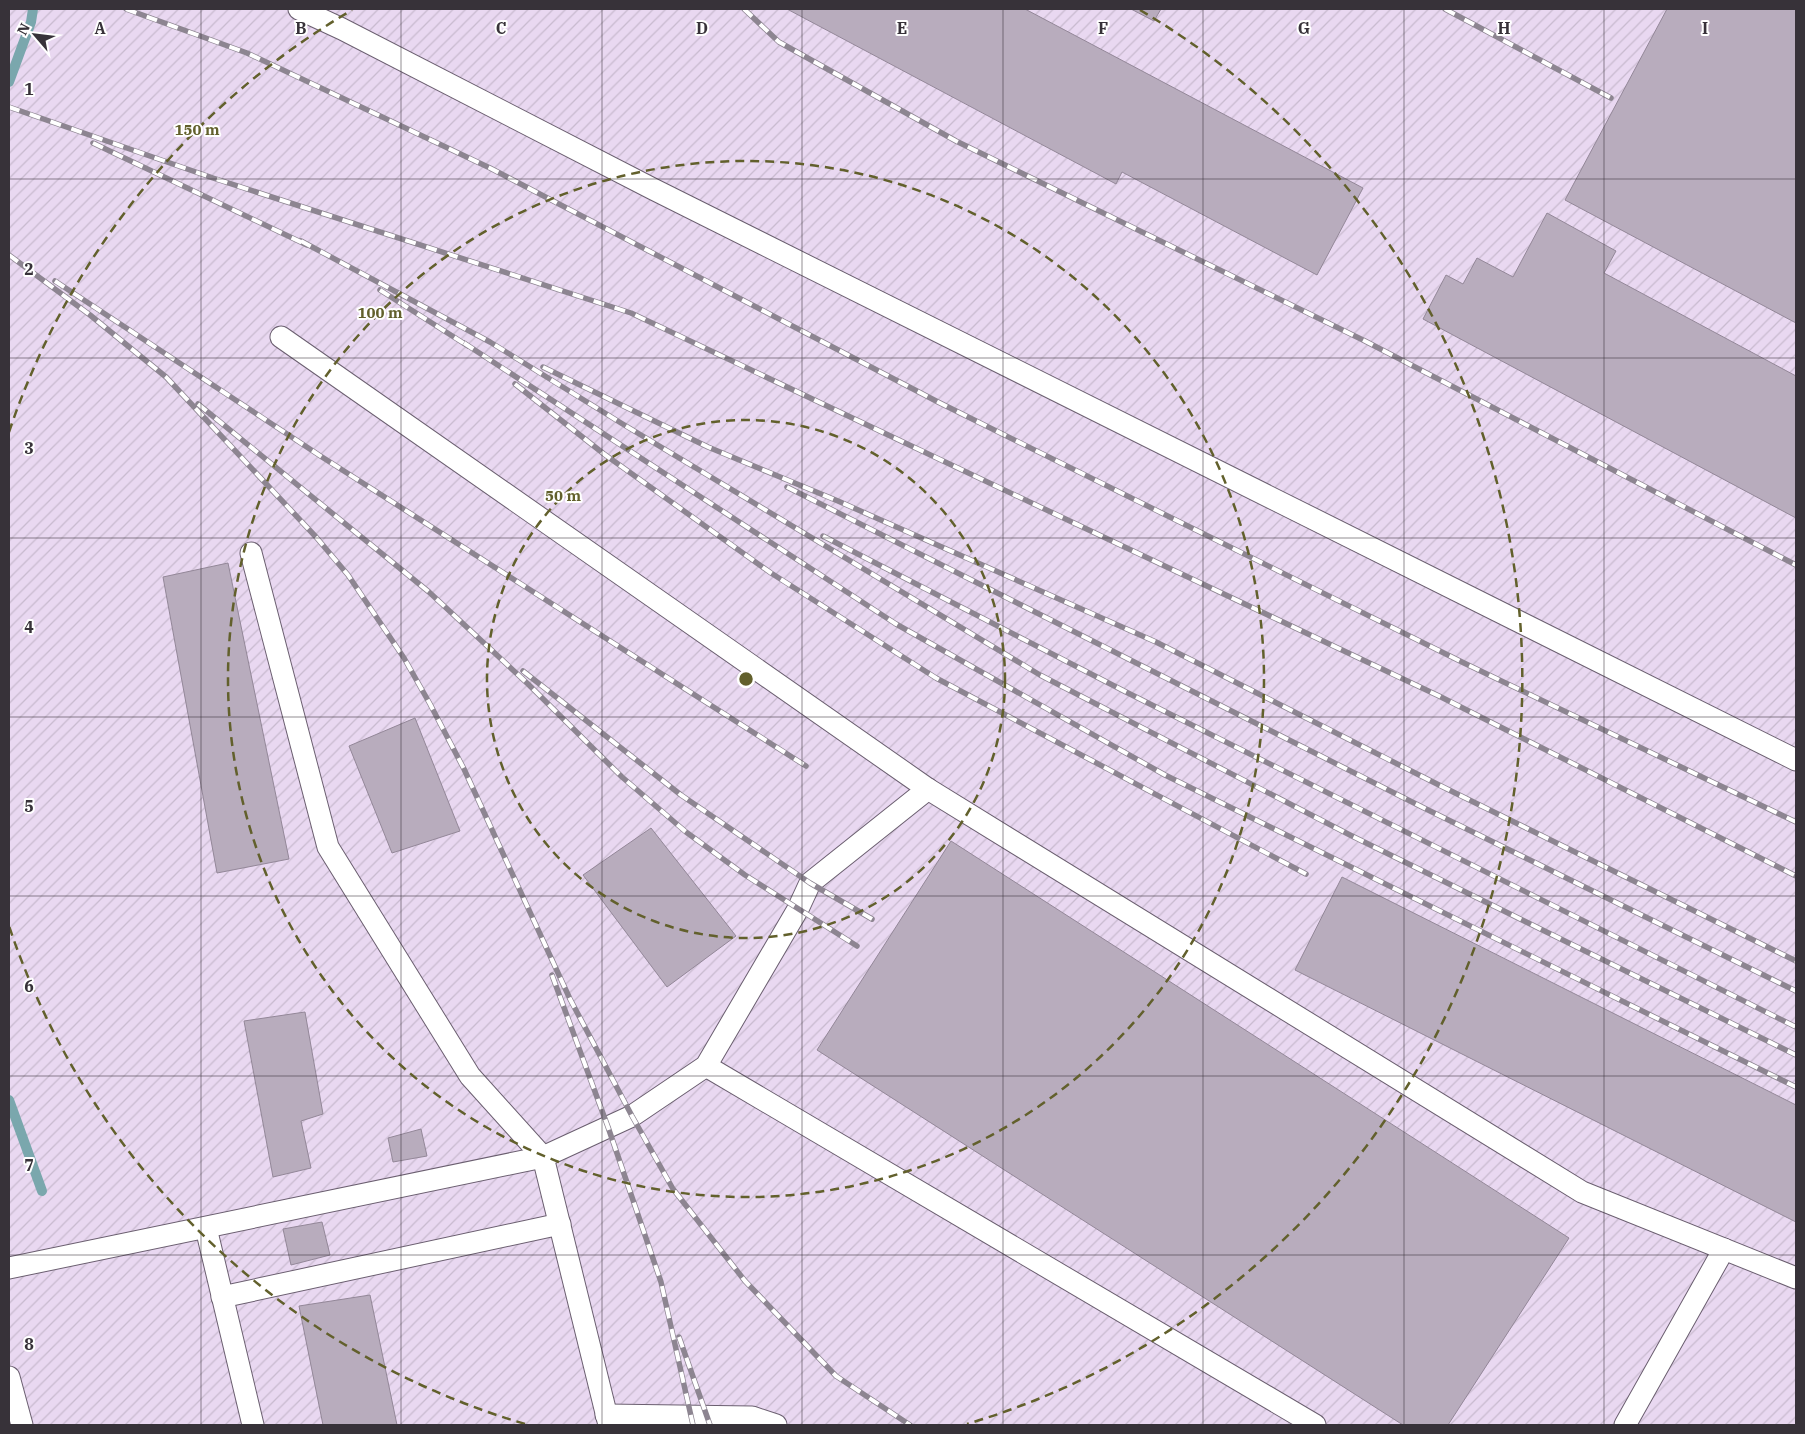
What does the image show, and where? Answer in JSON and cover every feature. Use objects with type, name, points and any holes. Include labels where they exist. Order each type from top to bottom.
[{"type":"lane","points":[[299,9],[342,29],[653,190],[1796,760]]},
{"type":"lane","points":[[280,337],[928,789],[1582,1192],[1796,1278]]},
{"type":"lane","points":[[251,553],[328,847],[470,1076],[543,1157],[608,1420],[752,1417],[776,1425]]},
{"type":"lane","points":[[9,1268],[543,1157],[632,1116],[706,1066],[798,909],[810,883],[928,789]]},
{"type":"lane","points":[[706,1066],[1316,1425]]},
{"type":"lane","points":[[222,1297],[560,1224]]},
{"type":"lane","points":[[206,1228],[253,1425]]},
{"type":"lane","points":[[1625,1425],[1724,1249]]},
{"type":"lane","points":[[9,1377],[22,1425]]},
{"type":"shaded area","points":[[9,9],[1796,9],[1796,1425],[9,1425]]},
{"type":"building","points":[[787,9],[1025,9],[1363,188],[1317,275],[1122,172],[1116,184]]},
{"type":"building","points":[[1131,9],[1161,9],[1154,21]]},
{"type":"building","points":[[1667,9],[1796,9],[1796,323],[1565,200]]},
{"type":"building","points":[[1547,213],[1616,251],[1604,273],[1796,376],[1796,518],[1423,319],[1446,275],[1463,284],[1477,258],[1513,277]]},
{"type":"building","points":[[228,563],[289,859],[217,873],[163,577]]},
{"type":"building","points":[[415,718],[460,831],[392,853],[349,746]]},
{"type":"building","points":[[651,828],[736,936],[667,987],[583,875]]},
{"type":"building","points":[[951,841],[1569,1238],[1448,1425],[1403,1425],[817,1050]]},
{"type":"building","points":[[1342,877],[1796,1105],[1796,1222],[1295,970]]},
{"type":"building","points":[[305,1012],[323,1114],[301,1121],[311,1168],[273,1177],[244,1021]]},
{"type":"building","points":[[421,1129],[427,1156],[393,1162],[388,1138]]},
{"type":"building","points":[[322,1222],[330,1255],[291,1265],[283,1229]]},
{"type":"building","points":[[370,1295],[397,1425],[323,1425],[299,1306]]},
{"type":"waterway","points":[[9,82],[31,22],[33,9]]},
{"type":"waterway","points":[[9,1100],[42,1191]]},
{"type":"railway","points":[[126,9],[247,53],[490,168],[938,402],[1464,663],[1796,822]]},
{"type":"railway","points":[[744,9],[779,42],[956,141],[1365,341],[1796,565]]},
{"type":"railway","points":[[1445,9],[1611,98]]},
{"type":"railway","points":[[9,107],[213,178],[631,313],[1439,696],[1796,876]]},
{"type":"railway","points":[[93,143],[307,245]]},
{"type":"railway","points":[[301,241],[490,342],[1040,675],[1350,835],[1796,1055]]},
{"type":"railway","points":[[9,255],[90,315],[166,377],[316,537],[348,575],[404,658],[430,704],[464,769],[570,999],[673,1189],[745,1281],[836,1376],[910,1425]]},
{"type":"railway","points":[[55,281],[322,457],[806,766]]},
{"type":"railway","points":[[380,290],[468,346]]},
{"type":"railway","points":[[464,343],[896,624],[1165,775],[1796,1087]]},
{"type":"railway","points":[[543,367],[708,447],[838,501],[1156,642],[1439,785],[1796,961]]},
{"type":"railway","points":[[515,384],[604,454],[771,573],[936,678],[1306,874]]},
{"type":"railway","points":[[198,404],[429,592],[528,684],[622,777],[686,832],[745,875],[857,946]]},
{"type":"railway","points":[[787,487],[1422,807],[1796,991]]},
{"type":"railway","points":[[823,536],[1126,692],[1796,1027]]},
{"type":"railway","points":[[523,671],[681,795],[810,883],[872,919]]},
{"type":"railway","points":[[552,975],[608,1127],[661,1282],[693,1425]]},
{"type":"railway","points":[[679,1337],[710,1425]]}]
